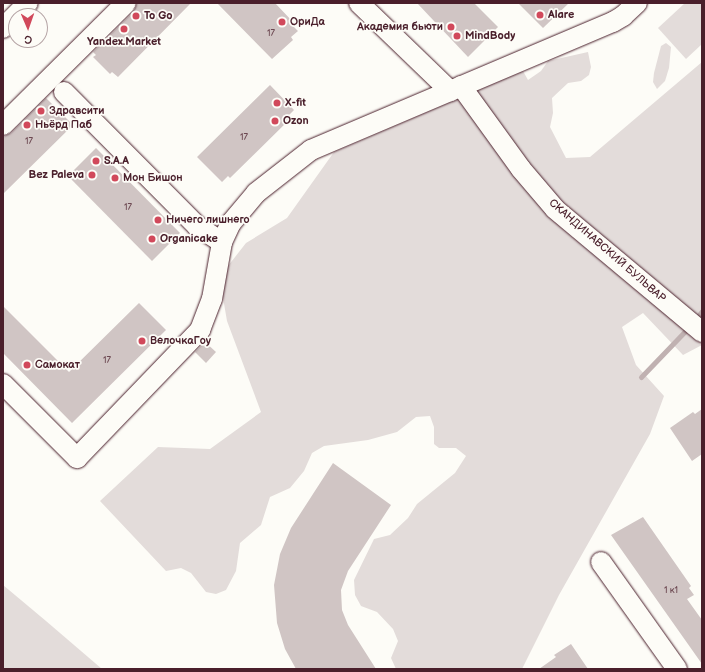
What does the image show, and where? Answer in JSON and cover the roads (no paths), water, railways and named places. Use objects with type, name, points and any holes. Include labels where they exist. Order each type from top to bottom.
[{"type":"street","points":[[3,28],[28,3]]},
{"type":"street","points":[[3,126],[126,3]]},
{"type":"street","name":"СКАНДИНАВСКИЙ БУЛЬВАР","points":[[359,3],[456,89],[555,209],[633,276],[696,326]]},
{"type":"street","points":[[3,384],[77,458],[200,330],[212,299],[222,242],[231,222],[243,205],[311,150],[613,22],[623,16],[637,3]]},
{"type":"street","points":[[64,92],[197,226],[222,242]]},
{"type":"street","points":[[601,562],[677,669]]},
{"type":"waterway","points":[[695,320],[702,311]]},
{"type":"waterway","points":[[641,377],[690,326]]},
{"type":"place","name":"Alare","points":[[540,15]]},
{"type":"place","name":"To Go","points":[[136,16]]},
{"type":"place","name":"ОриДа","points":[[282,22]]},
{"type":"place","name":"Академия бьюти","points":[[451,27]]},
{"type":"place","name":"Yandex.Market","points":[[124,29]]},
{"type":"place","name":"MindBody","points":[[457,36]]},
{"type":"place","name":"X-fit","points":[[277,103]]},
{"type":"place","name":"Здравсити","points":[[41,111]]},
{"type":"place","name":"Ozon","points":[[275,121]]},
{"type":"place","name":"Ньёрд Паб","points":[[27,125]]},
{"type":"place","name":"S.A.A","points":[[96,161]]},
{"type":"place","name":"Bez Paleva","points":[[92,175]]},
{"type":"place","name":"Мон Бишон","points":[[115,178]]},
{"type":"place","name":"Ничего лишнего","points":[[158,220]]},
{"type":"place","name":"Organicake","points":[[152,239]]},
{"type":"place","name":"ВелочкаГоу","points":[[142,341]]},
{"type":"place","name":"Самокат","points":[[27,365]]}]
